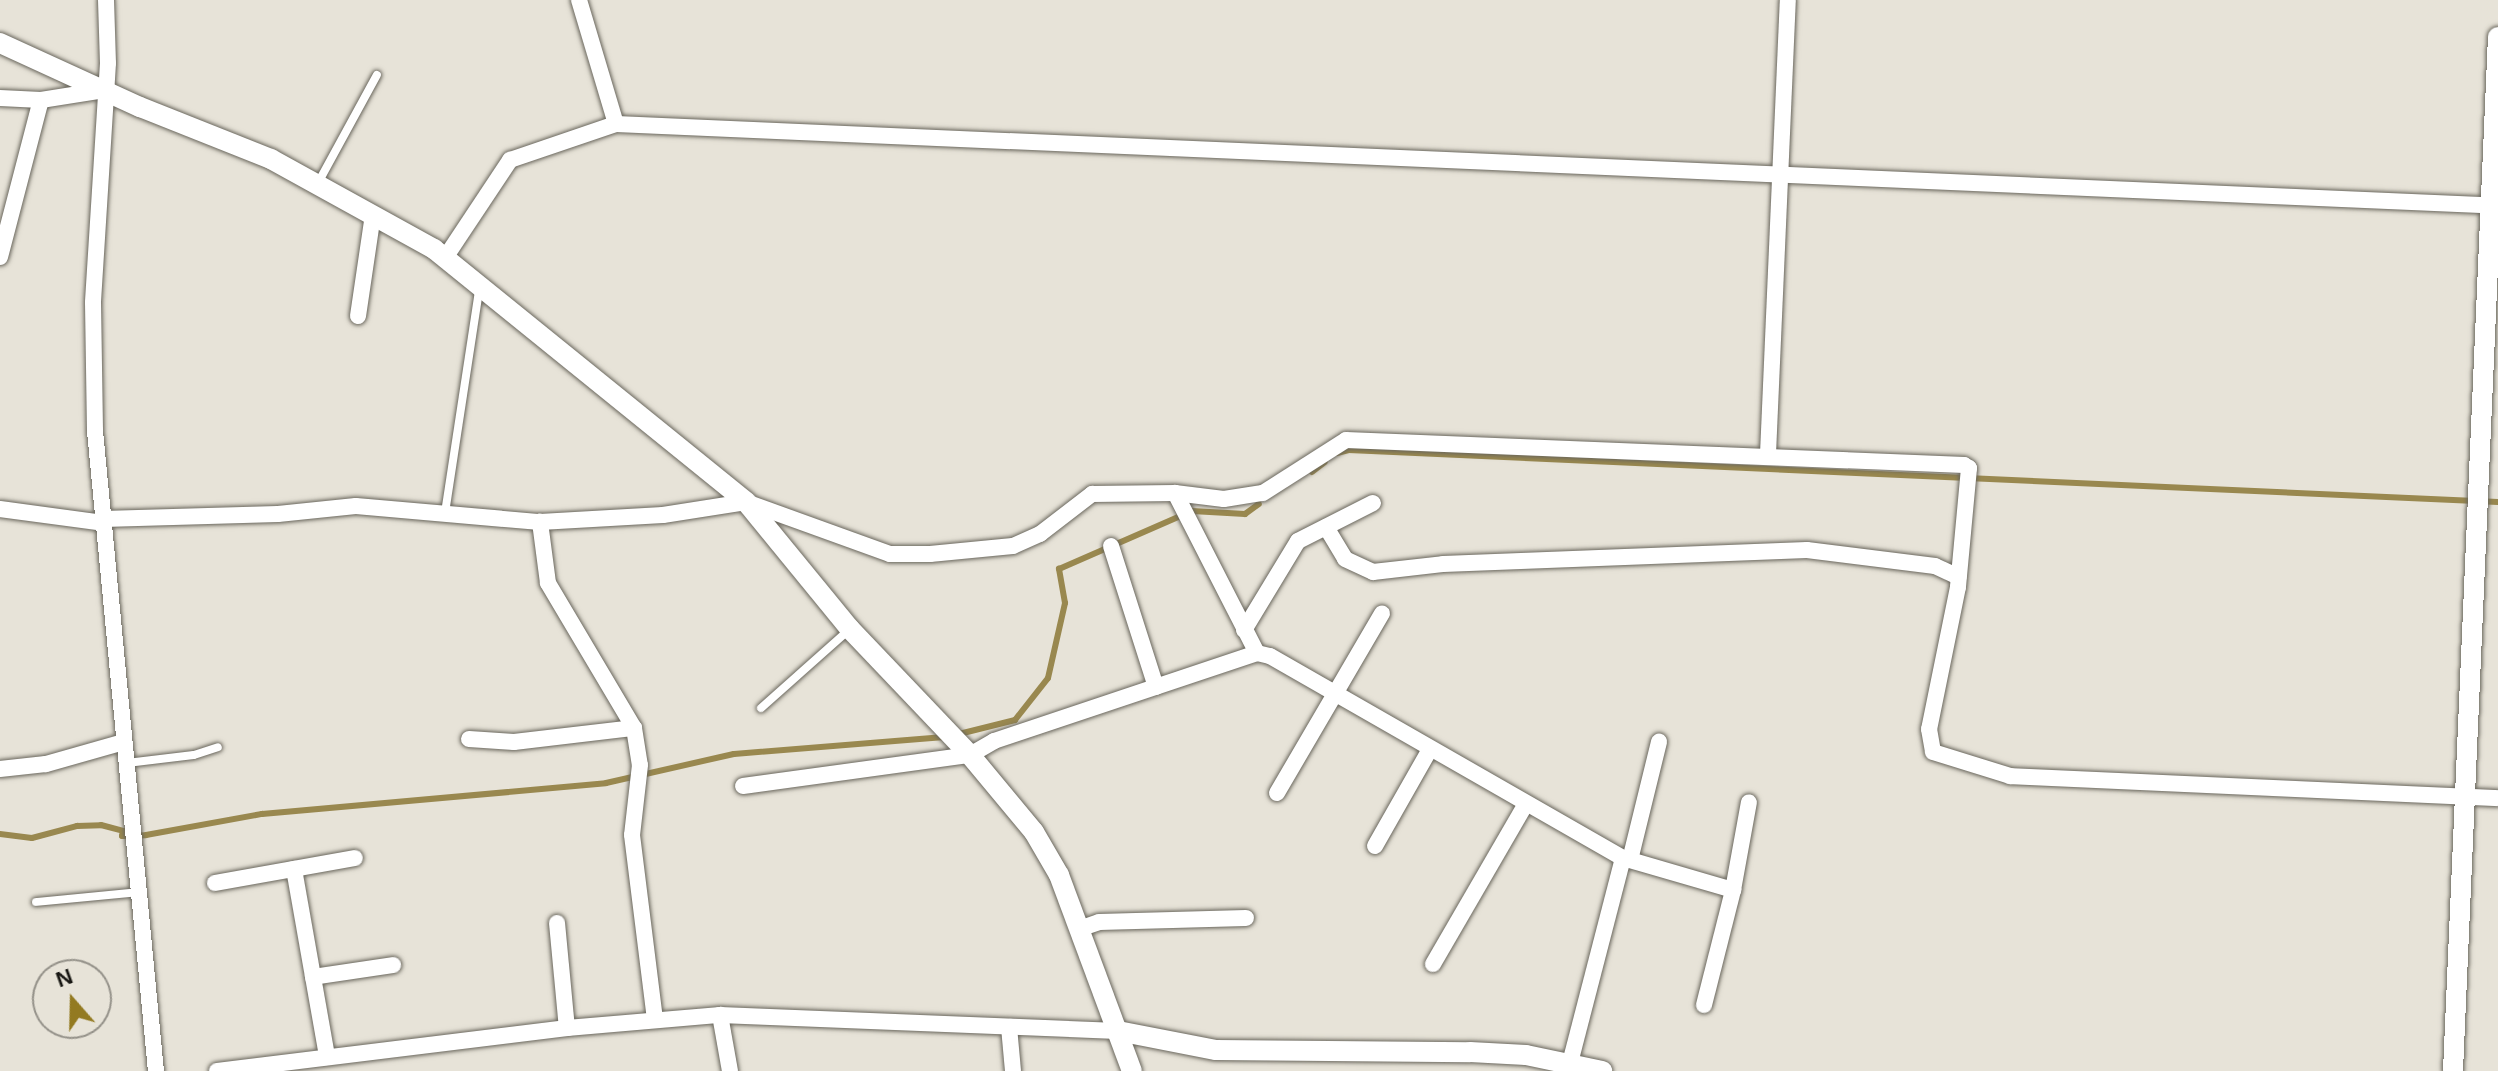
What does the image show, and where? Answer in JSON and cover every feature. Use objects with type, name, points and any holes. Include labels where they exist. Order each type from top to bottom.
[{"type":"street","points":[[106,0],[92,377],[156,1071]]},
{"type":"street","points":[[579,0],[616,124]]},
{"type":"street","points":[[1768,454],[1788,0]]},
{"type":"street","points":[[2453,1071],[2477,488],[2494,206],[2498,37]]},
{"type":"street","points":[[0,43],[271,159],[373,214],[445,258],[746,502],[850,629],[966,750],[1034,832],[1059,875],[1132,1071]]},
{"type":"street","points":[[0,98],[41,100],[104,90]]},
{"type":"street","points":[[0,257],[41,100]]},
{"type":"street","points":[[445,258],[510,160],[616,124],[2494,206]]},
{"type":"street","points":[[358,316],[373,214]]},
{"type":"street","points":[[0,509],[103,521],[278,514],[335,506],[540,522],[663,515],[746,502],[782,511],[890,554],[930,554],[1013,546],[1040,534],[1092,494],[1224,499],[1263,493],[1301,473],[1329,448],[1363,437],[1768,454],[1969,468],[1959,577],[1929,729],[1933,752],[2010,776],[2498,798]]},
{"type":"street","points":[[1177,497],[1188,524],[1257,653],[1336,694],[1525,805],[1626,859],[1733,890]]},
{"type":"street","points":[[1244,630],[1298,541],[1373,503]]},
{"type":"street","points":[[540,522],[548,583],[634,728],[640,765],[632,835],[655,1019]]},
{"type":"street","points":[[1326,527],[1345,559],[1373,572],[1443,564],[1807,550],[1935,566],[1959,577]]},
{"type":"street","points":[[1111,546],[1156,687]]},
{"type":"street","points":[[1277,793],[1382,613]]},
{"type":"street","points":[[743,786],[966,750],[1257,653]]},
{"type":"street","points":[[469,739],[514,742],[634,728]]},
{"type":"street","points":[[0,769],[46,764],[124,742]]},
{"type":"street","points":[[1570,1063],[1659,742]]},
{"type":"street","points":[[1375,846],[1430,749]]},
{"type":"street","points":[[1704,1005],[1733,890],[1749,802]]},
{"type":"street","points":[[1433,964],[1525,805]]},
{"type":"street","points":[[215,883],[355,858]]},
{"type":"street","points":[[294,869],[313,977],[317,1062]]},
{"type":"street","points":[[1079,929],[1099,922],[1246,918]]},
{"type":"street","points":[[557,923],[567,1028]]},
{"type":"street","points":[[313,977],[393,965]]},
{"type":"street","points":[[720,1015],[730,1071]]},
{"type":"street","points":[[217,1071],[317,1062],[567,1028],[720,1015],[1118,1031],[1216,1050],[1470,1052],[1570,1063],[1602,1071]]},
{"type":"street","points":[[1009,1027],[1013,1071]]},
{"type":"lane","points":[[318,184],[377,75]]},
{"type":"lane","points":[[445,515],[480,285]]},
{"type":"lane","points":[[761,708],[850,629]]},
{"type":"lane","points":[[126,763],[194,755],[218,747]]},
{"type":"lane","points":[[36,902],[139,892]]},
{"type":"waterway","points":[[1337,453],[1349,450],[2498,502]]},
{"type":"waterway","points":[[1312,472],[1325,462]]},
{"type":"waterway","points":[[955,735],[1015,720],[1048,678],[1065,603],[1059,569],[1192,511],[1245,514],[1259,504]]},
{"type":"waterway","points":[[0,834],[32,838],[77,826],[101,825],[123,831],[122,836],[146,835],[262,814],[606,783],[734,754],[944,737]]}]
